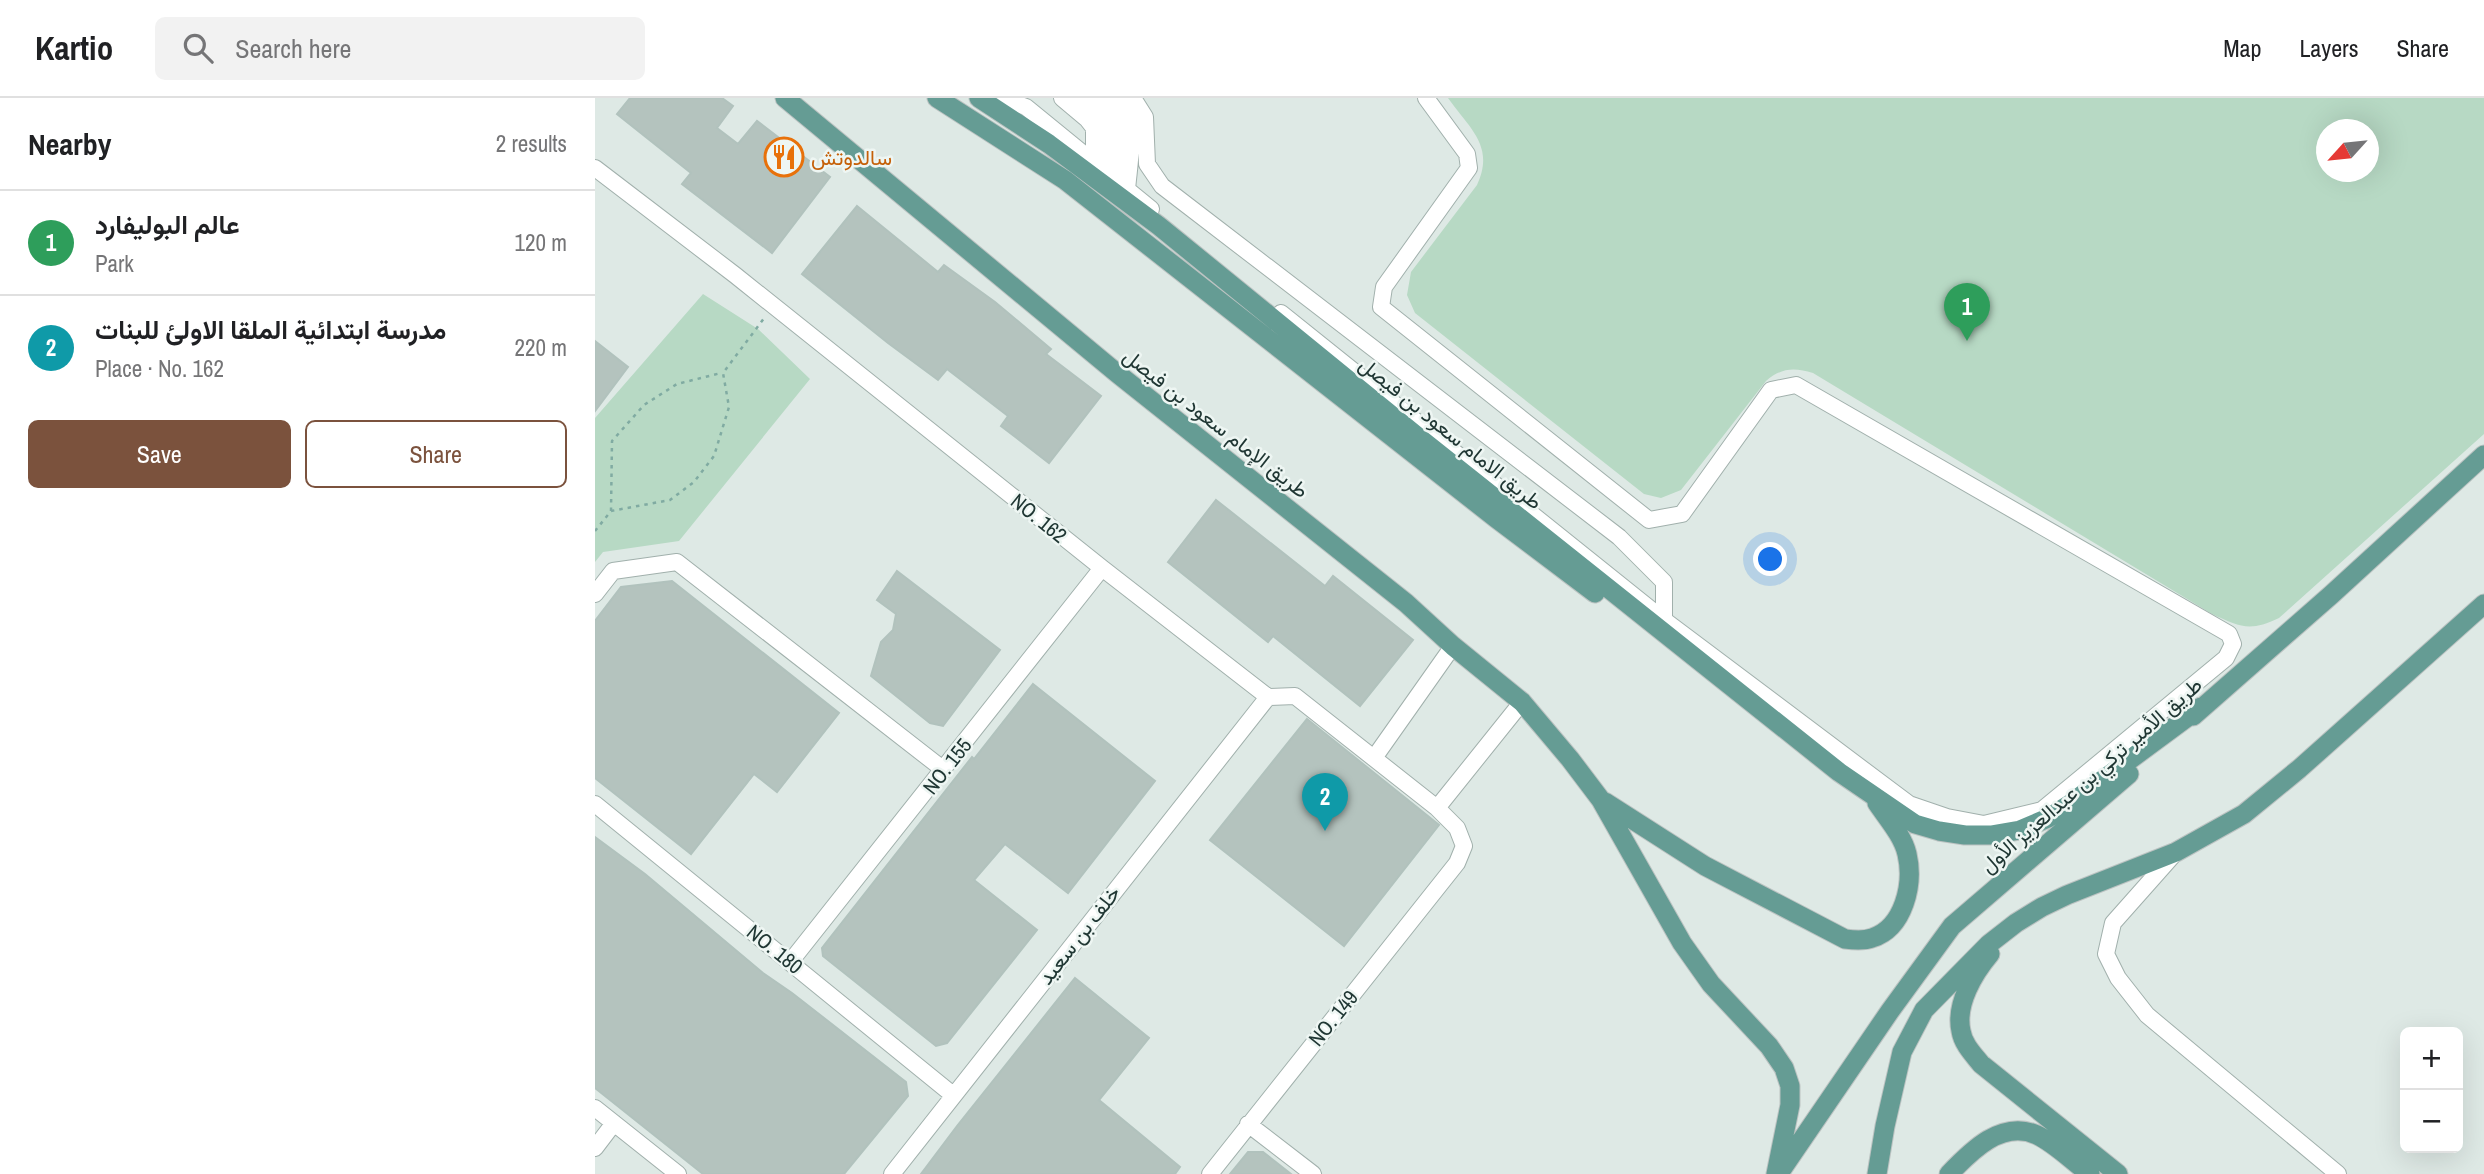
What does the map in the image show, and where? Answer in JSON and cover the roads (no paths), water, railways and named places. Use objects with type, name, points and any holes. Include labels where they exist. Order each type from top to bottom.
[{"type":"main road","name":"طريق الإمام سعود بن فيصل","points":[[785,98],[1118,374],[1406,603],[1453,646],[1522,702],[1601,800]]},
{"type":"main road","points":[[937,98],[1065,180],[1552,562],[1628,616],[1674,640]]},
{"type":"main road","points":[[979,98],[996,104]]},
{"type":"main road","name":"طريق الامام سعود بن فيصل","points":[[996,104],[1181,239],[1674,640],[1871,795]]},
{"type":"main road","name":"طريق الأمير تركي بن عبدالعزيز الأول","points":[[1777,1174],[1952,926],[2103,799],[2484,455]]},
{"type":"main road","points":[[1877,1174],[1902,1052],[1924,1010],[1989,944],[2016,923],[2067,895],[2176,852],[2244,814],[2299,769],[2484,604]]},
{"type":"main road","points":[[1871,795],[1915,824],[1939,831],[1991,835],[2020,830],[2048,818],[2070,804],[2201,708]]},
{"type":"main road","points":[[1601,800],[1705,866],[1837,936],[1855,940],[1869,939],[1891,926],[1903,906],[1909,878],[1907,854],[1902,840],[1871,795]]},
{"type":"main road","points":[[1601,800],[1682,943],[1711,984],[1769,1045],[1784,1068],[1790,1086],[1790,1105],[1777,1174]]},
{"type":"main road","points":[[2016,923],[1982,963],[1965,994],[1960,1013],[1960,1030],[1966,1044],[1981,1064],[2118,1174]]},
{"type":"main road","points":[[1949,1174],[1973,1149],[1989,1139],[2007,1133],[2037,1135],[2090,1174]]},
{"type":"street","points":[[1062,98],[1094,128],[1104,172]]},
{"type":"street","points":[[1081,98],[1099,114],[1106,126],[1104,172]]},
{"type":"street","points":[[1100,98],[1115,117],[1120,132],[1104,172]]},
{"type":"street","points":[[1118,98],[1127,109],[1131,134],[1127,190]]},
{"type":"street","points":[[1133,98],[1145,117],[1147,164],[1162,186],[1619,537],[1664,583],[1664,620]]},
{"type":"street","points":[[996,104],[1006,100],[1026,107],[1127,190],[1181,239],[1664,620],[1909,804],[1947,817],[1984,824],[2042,810],[2226,658],[2233,644],[2229,634],[1796,384],[1771,390],[1682,514],[1649,520],[1381,307],[1384,287],[1469,168],[1467,154],[1426,98]]},
{"type":"street","name":"NO. 162","points":[[595,168],[1268,697]]},
{"type":"street","points":[[595,594],[613,571],[677,562],[944,771]]},
{"type":"street","name":"NO. 155","points":[[791,961],[1102,568]]},
{"type":"street","points":[[1374,758],[1453,646]]},
{"type":"street","points":[[1268,697],[1295,696],[1437,808],[1522,702]]},
{"type":"street","name":"خلف بن سعيد","points":[[892,1174],[1268,697]]},
{"type":"street","name":"NO. 180","points":[[595,804],[953,1095]]},
{"type":"street","name":"NO. 149","points":[[1210,1174],[1457,863],[1464,846],[1457,828],[1437,808]]},
{"type":"street","points":[[2176,852],[2113,923],[2106,954],[2118,978],[2147,1015],[2338,1174]]},
{"type":"street","points":[[595,1108],[678,1174]]},
{"type":"street","points":[[595,1148],[614,1123]]},
{"type":"street","points":[[1248,1124],[1313,1174]]},
{"type":"place","name":"سالدوتش","points":[[784,157]]},
{"type":"place","name":"عالم البوليفارد","points":[[1967,341]]},
{"type":"place","name":"مدرسة ابتدائية الملقا الاولئ للبنات","points":[[1325,831]]}]
